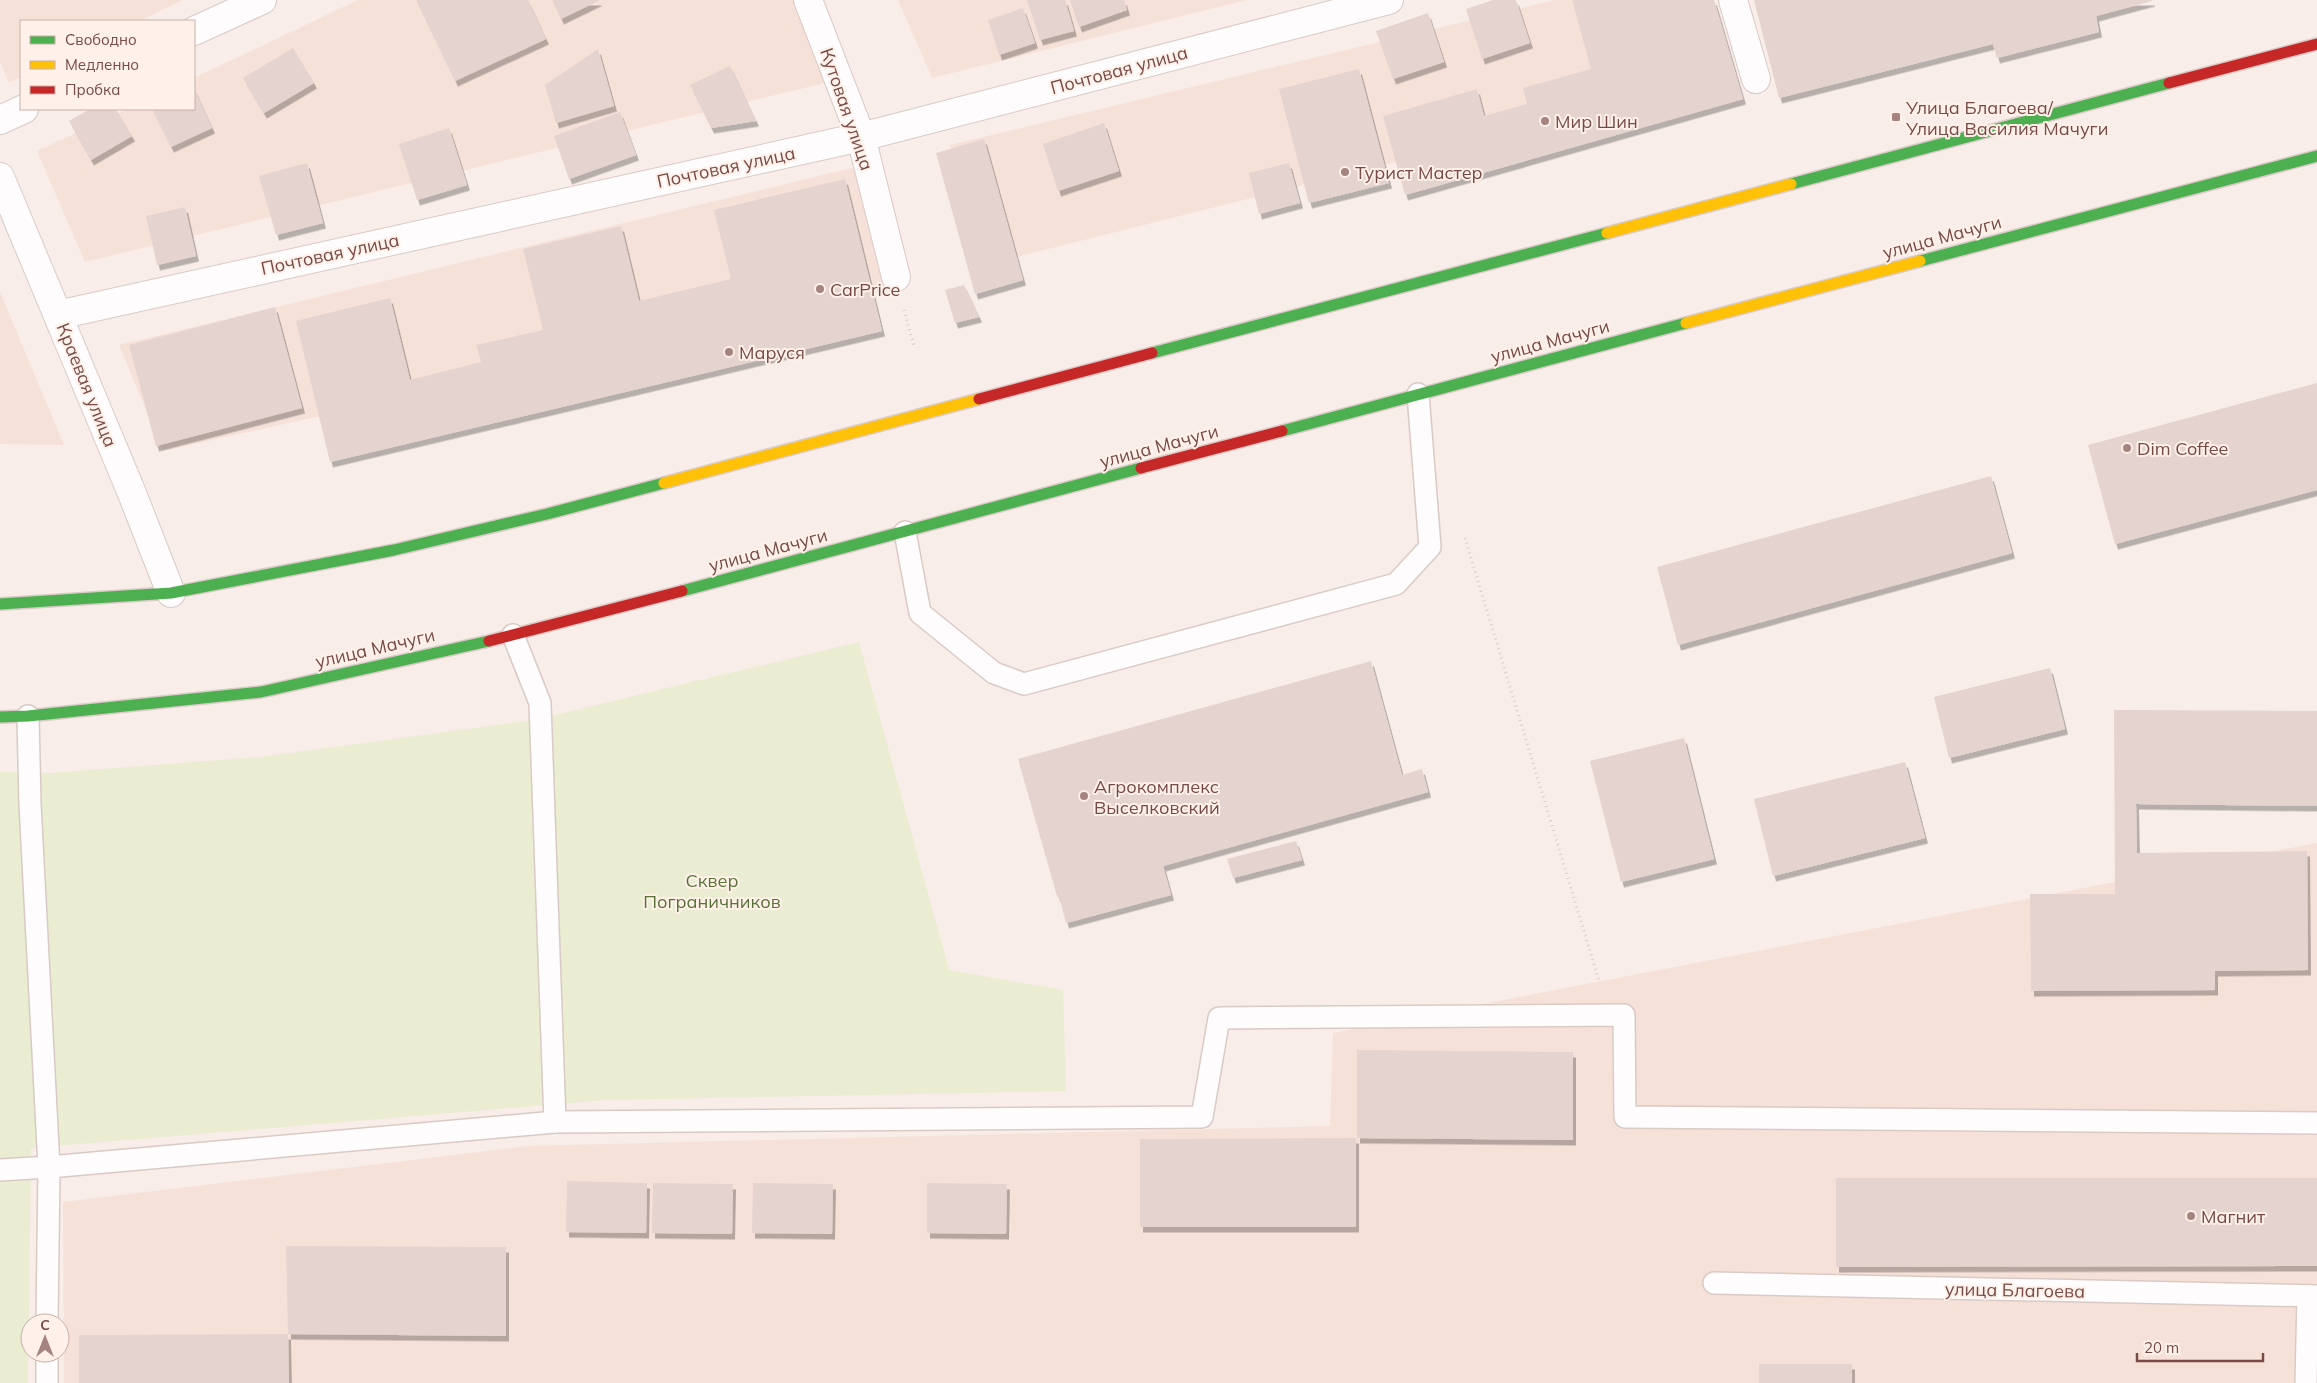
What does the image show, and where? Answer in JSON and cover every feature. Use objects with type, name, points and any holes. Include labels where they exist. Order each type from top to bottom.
[{"type":"main road","points":[[0,604],[171,593],[394,550],[547,514],[2317,44]]},
{"type":"main road","name":"улица Мачуги","points":[[0,717],[28,716],[261,692],[513,635],[2317,156]]},
{"type":"street","points":[[195,31],[262,0]]},
{"type":"street","name":"Кутовая улица","points":[[808,0],[861,137],[896,278]]},
{"type":"street","name":"Почтовая улица","points":[[58,315],[861,137],[1389,0]]},
{"type":"street","points":[[1733,0],[1756,79]]},
{"type":"street","points":[[0,120],[22,110]]},
{"type":"street","name":"Краевая улица","points":[[0,177],[171,593]]},
{"type":"lane","points":[[905,532],[920,613],[994,673],[1024,684],[1396,584],[1430,547],[1418,394]]},
{"type":"lane","points":[[513,635],[540,703],[555,1122]]},
{"type":"lane","points":[[28,716],[30,804],[49,1167],[48,1313]]},
{"type":"lane","points":[[0,1170],[555,1122],[1202,1117],[1219,1018],[1624,1015],[1625,1117],[2317,1123]]},
{"type":"lane","name":"улица Благоева","points":[[1714,1284],[2313,1296]]},
{"type":"lane","points":[[2306,1383],[2313,1296]]},
{"type":"lane","points":[[47,1363],[47,1383]]},
{"type":"path","points":[[1463,534],[1610,1015]]},
{"type":"shaded area","points":[[0,0],[183,0],[141,20],[20,20],[20,78],[9,83],[0,62]]},
{"type":"shaded area","points":[[358,0],[795,0],[833,81],[85,262],[37,151],[126,110],[195,110],[195,78]]},
{"type":"shaded area","points":[[898,0],[1247,0],[932,78]]},
{"type":"shaded area","points":[[1555,0],[1686,0],[1711,83],[980,266],[950,145]]},
{"type":"shaded area","points":[[864,165],[894,288],[163,451],[119,345]]},
{"type":"shaded area","points":[[0,292],[64,445],[0,444]]},
{"type":"shaded area","points":[[2317,843],[2317,1383],[64,1383],[64,1363],[70,1363],[70,1313],[64,1313],[63,1202],[528,1146],[1330,1126],[1333,1033]]},
{"type":"green space","name":"Сквер Пограничников","points":[[859,642],[949,970],[1063,990],[1066,1091],[606,1100],[31,1148],[29,1313],[20,1313],[20,1363],[28,1363],[28,1383],[0,1383],[0,772],[50,773],[260,757],[534,720]]},
{"type":"building","points":[[416,0],[528,0],[546,39],[455,81]]},
{"type":"building","points":[[552,0],[600,0],[561,19]]},
{"type":"building","points":[[1027,0],[1065,0],[1074,31],[1040,40]]},
{"type":"building","points":[[1070,0],[1124,0],[1127,10],[1079,27]]},
{"type":"building","points":[[1493,0],[1516,0],[1530,43],[1482,59],[1466,9]]},
{"type":"building","points":[[1572,0],[1714,0],[1743,99],[1405,195],[1383,116],[1477,89],[1484,116],[1527,104],[1523,88],[1591,69]]},
{"type":"building","points":[[1754,0],[2152,1],[2096,16],[2099,32],[1997,58],[1993,44],[1779,98]]},
{"type":"building","points":[[1023,8],[1035,43],[999,55],[988,20]]},
{"type":"building","points":[[1428,13],[1444,62],[1393,79],[1376,31]]},
{"type":"building","points":[[293,48],[314,83],[264,113],[243,78]]},
{"type":"building","points":[[598,49],[614,106],[556,123],[545,85]]},
{"type":"building","points":[[730,66],[756,121],[711,128],[690,85]]},
{"type":"building","points":[[1359,69],[1389,183],[1309,203],[1279,89]]},
{"type":"building","points":[[195,90],[212,128],[171,147],[152,110],[195,110]]},
{"type":"building","points":[[88,110],[117,110],[132,136],[91,160],[69,121]]},
{"type":"building","points":[[620,112],[636,155],[569,179],[554,136]]},
{"type":"building","points":[[1104,123],[1119,171],[1058,191],[1043,144]]},
{"type":"building","points":[[449,128],[467,185],[417,200],[399,144]]},
{"type":"building","points":[[984,139],[1023,280],[975,294],[936,153]]},
{"type":"building","points":[[307,163],[323,223],[276,235],[259,176]]},
{"type":"building","points":[[1289,163],[1300,203],[1259,214],[1249,173]]},
{"type":"building","points":[[845,179],[882,331],[330,462],[296,321],[390,298],[410,380],[481,362],[476,345],[543,330],[523,249],[621,226],[639,301],[731,279],[714,210]]},
{"type":"building","points":[[185,207],[196,256],[157,265],[146,216]]},
{"type":"building","points":[[964,285],[979,317],[955,323],[945,290]]},
{"type":"building","points":[[275,307],[302,408],[156,446],[129,345]]},
{"type":"building","points":[[2317,383],[2317,490],[2115,544],[2088,445]]},
{"type":"building","points":[[1991,476],[2012,553],[1678,645],[1657,567]]},
{"type":"building","points":[[1371,661],[1402,775],[1422,769],[1428,792],[1163,866],[1171,895],[1066,923],[1018,759]]},
{"type":"building","points":[[2050,668],[2065,729],[1949,758],[1934,697]]},
{"type":"building","points":[[2114,710],[2317,711],[2317,806],[2136,804],[2137,853],[2307,851],[2308,970],[2215,971],[2215,990],[2031,991],[2030,894],[2115,894]]},
{"type":"building","points":[[1684,738],[1714,859],[1621,882],[1590,761]]},
{"type":"building","points":[[1905,762],[1925,838],[1773,876],[1754,799]]},
{"type":"building","points":[[1296,841],[1302,860],[1233,878],[1227,859]]},
{"type":"building","points":[[1357,1050],[1573,1052],[1573,1140],[1357,1138]]},
{"type":"building","points":[[1356,1138],[1356,1227],[1140,1227],[1140,1139]]},
{"type":"building","points":[[1836,1178],[2317,1178],[2317,1266],[1836,1267]]},
{"type":"building","points":[[567,1181],[647,1183],[646,1233],[566,1232]]},
{"type":"building","points":[[653,1183],[733,1184],[732,1234],[652,1233]]},
{"type":"building","points":[[753,1183],[833,1184],[832,1234],[752,1233]]},
{"type":"building","points":[[927,1183],[1007,1184],[1006,1234],[927,1233]]},
{"type":"building","points":[[286,1246],[506,1247],[506,1336],[288,1334]]},
{"type":"building","points":[[288,1334],[289,1383],[79,1383],[79,1335]]},
{"type":"building","points":[[1759,1364],[1852,1364],[1852,1383],[1759,1383]]},
{"type":"traffic: fast","points":[[1791,184],[2169,83]]},
{"type":"traffic: fast","points":[[1920,261],[2317,156]]},
{"type":"traffic: fast","points":[[1152,353],[1607,233]]},
{"type":"traffic: fast","points":[[1282,431],[1686,323]]},
{"type":"traffic: fast","points":[[682,591],[1141,468]]},
{"type":"traffic: fast","points":[[0,604],[171,593],[394,550],[547,514],[664,483]]},
{"type":"traffic: fast","points":[[0,717],[28,716],[261,692],[489,641]]},
{"type":"traffic: slow","points":[[1607,233],[1791,184]]},
{"type":"traffic: slow","points":[[1686,323],[1920,261]]},
{"type":"traffic: slow","points":[[664,483],[979,399]]},
{"type":"traffic: jam","points":[[2169,83],[2317,44]]},
{"type":"traffic: jam","points":[[979,399],[1152,353]]},
{"type":"traffic: jam","points":[[1141,468],[1282,431]]},
{"type":"traffic: jam","points":[[489,641],[682,591]]},
{"type":"place","name":"Улица Благоева/ Улица Василия Мачуги","points":[[1896,117]]},
{"type":"place","name":"Мир Шин","points":[[1545,121]]},
{"type":"place","name":"Турист Мастер","points":[[1345,172]]},
{"type":"place","name":"CarPrice","points":[[820,289]]},
{"type":"place","name":"Маруся","points":[[729,352]]},
{"type":"place","name":"Dim Coffee","points":[[2127,448]]},
{"type":"place","name":"Агрокомплекс Выселковский","points":[[1084,796]]},
{"type":"place","name":"Магнит","points":[[2191,1216]]}]
